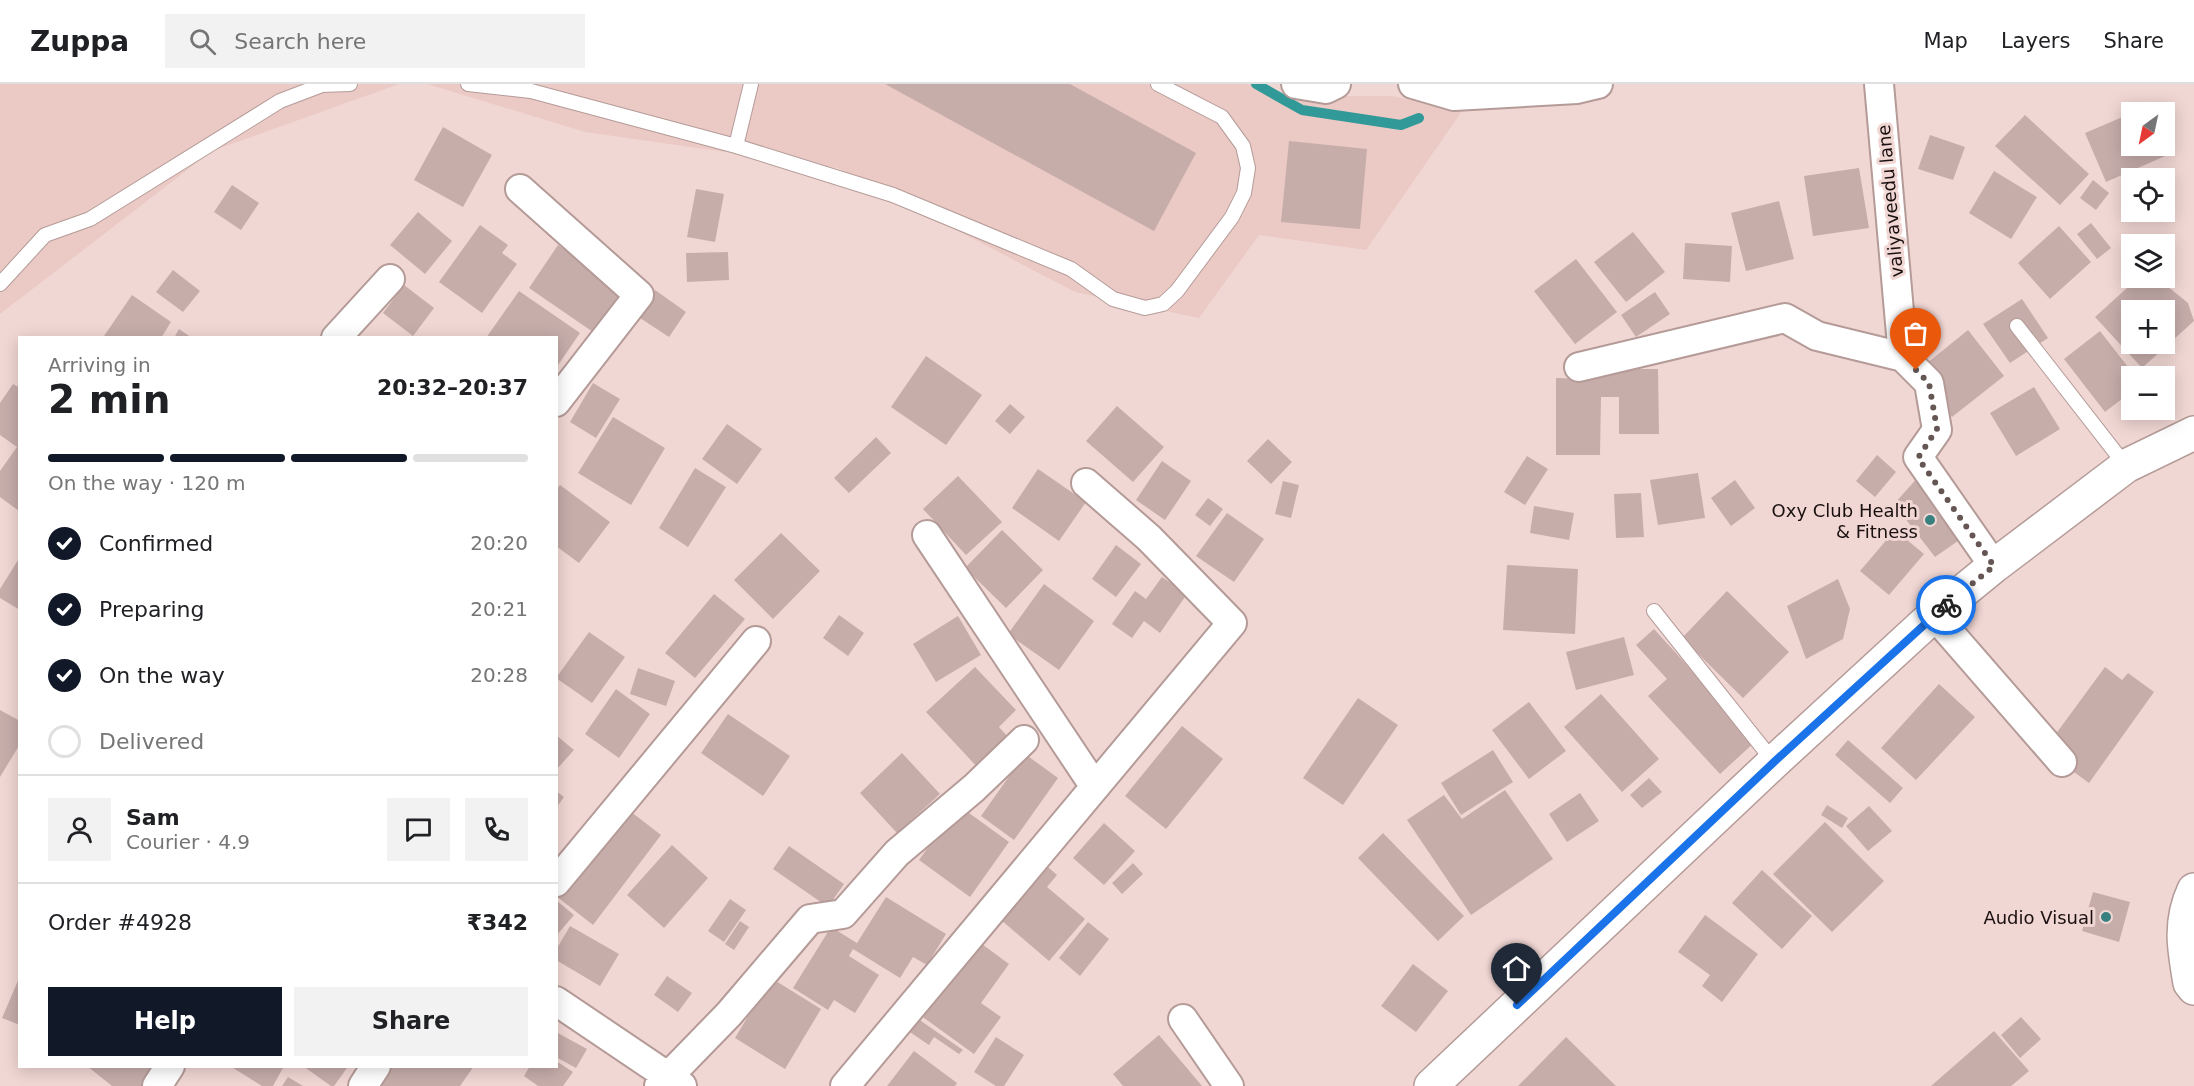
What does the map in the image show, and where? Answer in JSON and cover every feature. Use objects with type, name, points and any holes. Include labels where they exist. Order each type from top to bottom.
[{"type":"main road","points":[[1431,1086],[1774,762],[1934,615],[1994,566],[2126,466],[2194,433]]},
{"type":"main road","points":[[2194,890],[2187,905],[2183,942],[2190,982],[2194,988]]},
{"type":"street","points":[[1296,84],[1326,89],[1336,84]]},
{"type":"street","points":[[1413,84],[1454,96],[1577,89],[1598,84]]},
{"type":"street","name":"valiyaveedu lane","points":[[1880,84],[1903,357]]},
{"type":"street","points":[[520,189],[639,296],[558,399]]},
{"type":"street","points":[[338,336],[390,279]]},
{"type":"street","points":[[1579,367],[1785,318],[1817,336],[1903,357],[1929,383],[1937,429],[1918,458],[1994,566]]},
{"type":"street","points":[[844,1086],[1232,623],[1149,538],[1086,483]]},
{"type":"street","points":[[927,535],[1095,787]]},
{"type":"street","points":[[1934,615],[2062,762]]},
{"type":"street","points":[[558,880],[756,641]]},
{"type":"street","points":[[558,1002],[669,1083],[810,919],[843,914],[897,853],[974,788],[1024,740]]},
{"type":"street","points":[[1183,1019],[1229,1086]]},
{"type":"street","points":[[157,1086],[170,1068]]},
{"type":"street","points":[[363,1086],[375,1068]]},
{"type":"lane","points":[[0,284],[45,235],[90,219],[280,101],[322,84],[350,84]]},
{"type":"lane","points":[[468,84],[531,92],[736,146],[893,195],[1071,269],[1113,299],[1145,308],[1163,304],[1177,291],[1232,217],[1244,193],[1248,168],[1243,146],[1222,117],[1158,84]]},
{"type":"lane","points":[[736,146],[751,84]]},
{"type":"lane","points":[[2017,326],[2126,466]]},
{"type":"lane","points":[[1654,611],[1774,762]]},
{"type":"shaded area","points":[[0,84],[399,84],[212,151],[0,314]]},
{"type":"shaded area","points":[[427,84],[1259,84],[1288,96],[1392,96],[1462,111],[1366,250],[1259,235],[1199,318],[1075,292],[838,168],[585,132]]},
{"type":"building","points":[[885,84],[1070,84],[1196,153],[1154,231]]},
{"type":"building","points":[[2025,115],[2089,174],[2060,205],[1995,146]]},
{"type":"building","points":[[2121,118],[2121,156],[2165,156],[2138,168],[2121,168],[2121,175],[2106,182],[2085,133]]},
{"type":"building","points":[[443,127],[492,155],[463,207],[414,180]]},
{"type":"building","points":[[1930,135],[1965,147],[1953,180],[1918,169]]},
{"type":"building","points":[[1289,141],[1367,149],[1360,229],[1281,222]]},
{"type":"building","points":[[1859,168],[1869,228],[1813,236],[1804,176]]},
{"type":"building","points":[[1994,171],[2037,197],[2011,239],[1969,213]]},
{"type":"building","points":[[2093,180],[2109,193],[2096,210],[2080,198]]},
{"type":"building","points":[[232,185],[259,203],[241,230],[214,212]]},
{"type":"building","points":[[696,189],[724,194],[715,242],[687,237]]},
{"type":"building","points":[[1779,201],[1794,259],[1746,271],[1731,213]]},
{"type":"building","points":[[418,212],[452,241],[425,274],[390,245]]},
{"type":"building","points":[[2091,223],[2111,248],[2097,259],[2077,234]]},
{"type":"building","points":[[480,225],[508,245],[502,253],[517,264],[482,313],[439,282]]},
{"type":"building","points":[[2059,226],[2091,262],[2050,299],[2018,263]]},
{"type":"building","points":[[1633,232],[1665,272],[1626,302],[1594,262]]},
{"type":"building","points":[[1685,243],[1732,246],[1730,282],[1683,279]]},
{"type":"building","points":[[558,245],[623,289],[593,332],[529,288]]},
{"type":"building","points":[[728,252],[729,280],[687,282],[686,253]]},
{"type":"building","points":[[1576,259],[1617,312],[1575,344],[1534,291]]},
{"type":"building","points":[[173,270],[200,291],[183,312],[156,292]]},
{"type":"building","points":[[404,285],[434,308],[413,336],[383,313]]},
{"type":"building","points":[[2127,288],[2169,288],[2188,303],[2194,321],[2175,338],[2175,300],[2121,300],[2121,345],[2095,317]]},
{"type":"building","points":[[655,290],[686,312],[669,337],[637,316]]},
{"type":"building","points":[[519,291],[580,333],[558,365],[558,336],[487,336]]},
{"type":"building","points":[[1655,292],[1670,314],[1636,337],[1621,315]]},
{"type":"building","points":[[132,295],[171,322],[162,336],[104,336]]},
{"type":"building","points":[[2022,299],[2048,338],[2010,363],[1983,324]]},
{"type":"building","points":[[179,329],[189,336],[175,336]]},
{"type":"building","points":[[1968,330],[2004,376],[1952,417],[1916,372]]},
{"type":"building","points":[[2100,331],[2127,366],[2121,366],[2121,400],[2105,412],[2064,359]]},
{"type":"building","points":[[2129,354],[2157,354],[2144,366],[2140,366]]},
{"type":"building","points":[[926,356],[982,395],[946,445],[891,407]]},
{"type":"building","points":[[1588,369],[1658,369],[1659,434],[1619,434],[1619,397],[1601,397],[1600,455],[1556,455],[1556,378],[1588,379]]},
{"type":"building","points":[[593,383],[620,399],[596,438],[570,422]]},
{"type":"building","points":[[13,384],[18,387],[18,510],[0,497],[0,471],[17,447],[0,435],[0,403]]},
{"type":"building","points":[[2034,387],[2060,429],[2016,456],[1990,413]]},
{"type":"building","points":[[1010,404],[1025,417],[1010,434],[995,421]]},
{"type":"building","points":[[1117,406],[1164,447],[1133,482],[1086,441]]},
{"type":"building","points":[[613,417],[665,448],[631,505],[578,473]]},
{"type":"building","points":[[727,424],[762,449],[737,484],[702,459]]},
{"type":"building","points":[[876,437],[891,453],[849,493],[834,478]]},
{"type":"building","points":[[1268,439],[1292,462],[1271,484],[1247,461]]},
{"type":"building","points":[[1877,455],[1896,472],[1875,497],[1856,481]]},
{"type":"building","points":[[1527,456],[1548,469],[1525,505],[1504,492]]},
{"type":"building","points":[[1162,461],[1191,481],[1165,520],[1136,500]]},
{"type":"building","points":[[695,468],[726,487],[688,547],[659,528]]},
{"type":"building","points":[[1038,469],[1086,502],[1059,541],[1012,508]]},
{"type":"building","points":[[1698,473],[1705,518],[1658,525],[1650,480]]},
{"type":"building","name":"Oxy Club Health & Fitness","points":[[1920,475],[1965,536],[1935,557],[1894,504]]},
{"type":"building","points":[[958,476],[1002,522],[966,555],[923,509]]},
{"type":"building","points":[[1735,480],[1755,508],[1731,526],[1711,498]]},
{"type":"building","points":[[1283,481],[1299,485],[1291,518],[1275,514]]},
{"type":"building","points":[[560,485],[610,522],[579,563],[558,547],[558,488]]},
{"type":"building","points":[[1641,493],[1644,537],[1616,538],[1614,494]]},
{"type":"building","points":[[1208,498],[1223,509],[1210,526],[1195,515]]},
{"type":"building","points":[[1534,506],[1574,513],[1569,540],[1530,533]]},
{"type":"building","points":[[1227,513],[1264,539],[1234,582],[1196,556]]},
{"type":"building","points":[[1002,530],[1043,570],[1006,608],[965,568]]},
{"type":"building","points":[[1895,530],[1924,554],[1889,595],[1860,571]]},
{"type":"building","points":[[781,533],[820,571],[773,619],[734,580]]},
{"type":"building","points":[[1116,545],[1141,564],[1116,597],[1092,579]]},
{"type":"building","points":[[18,560],[18,609],[0,598],[0,589]]},
{"type":"building","points":[[1507,565],[1578,569],[1575,634],[1503,630]]},
{"type":"building","points":[[1162,577],[1187,594],[1160,633],[1144,621],[1132,638],[1112,624],[1135,591],[1146,599]]},
{"type":"building","points":[[1838,579],[1850,609],[1843,639],[1806,659],[1787,606]]},
{"type":"building","points":[[1044,584],[1094,621],[1059,670],[1008,634]]},
{"type":"building","points":[[1727,591],[1789,652],[1743,698],[1682,638]]},
{"type":"building","points":[[714,594],[745,619],[695,678],[665,653]]},
{"type":"building","points":[[839,615],[864,633],[848,656],[823,638]]},
{"type":"building","points":[[958,616],[981,655],[936,682],[913,644]]},
{"type":"building","points":[[1654,629],[1756,741],[1720,774],[1648,696],[1667,679],[1636,645]]},
{"type":"building","points":[[589,632],[625,657],[592,703],[558,679],[558,675]]},
{"type":"building","points":[[1624,637],[1634,675],[1576,690],[1566,652]]},
{"type":"building","points":[[975,667],[1016,710],[999,727],[1010,739],[979,769],[926,712]]},
{"type":"building","points":[[2105,667],[2122,680],[2128,673],[2154,692],[2089,783],[2044,750]]},
{"type":"building","points":[[638,668],[675,681],[666,706],[630,694]]},
{"type":"building","points":[[1939,684],[1975,717],[1916,780],[1881,748]]},
{"type":"building","points":[[616,689],[650,714],[619,758],[585,734]]},
{"type":"building","points":[[1601,694],[1659,759],[1622,792],[1564,727]]},
{"type":"building","points":[[1358,698],[1398,725],[1343,805],[1303,778]]},
{"type":"building","points":[[1529,702],[1566,751],[1529,779],[1492,730]]},
{"type":"building","points":[[0,710],[18,720],[18,747],[0,777]]},
{"type":"building","points":[[728,714],[790,756],[763,796],[701,753]]},
{"type":"building","points":[[1182,726],[1223,759],[1166,829],[1125,796]]},
{"type":"building","points":[[558,737],[574,750],[558,768]]},
{"type":"building","points":[[1848,740],[1903,788],[1890,803],[1835,755]]},
{"type":"building","points":[[1493,750],[1513,782],[1461,815],[1441,783]]},
{"type":"building","points":[[902,753],[940,794],[897,833],[860,793]]},
{"type":"building","points":[[1025,754],[1058,778],[1014,840],[981,816]]},
{"type":"building","points":[[1649,778],[1662,792],[1642,808],[1630,795]]},
{"type":"building","points":[[1505,790],[1553,859],[1471,915],[1407,820],[1444,795],[1462,819]]},
{"type":"building","points":[[558,792],[564,797],[558,805]]},
{"type":"building","points":[[1580,793],[1599,821],[1567,842],[1549,814]]},
{"type":"building","points":[[958,805],[1009,842],[970,897],[919,860]]},
{"type":"building","points":[[1827,805],[1848,818],[1842,828],[1821,815]]},
{"type":"building","points":[[1869,806],[1892,831],[1868,851],[1846,826]]},
{"type":"building","points":[[626,808],[661,835],[593,925],[558,898],[558,893]]},
{"type":"building","points":[[1825,822],[1884,881],[1832,932],[1773,874]]},
{"type":"building","points":[[1104,823],[1135,851],[1104,885],[1073,858]]},
{"type":"building","points":[[1383,833],[1464,916],[1438,941],[1358,858]]},
{"type":"building","points":[[672,845],[708,878],[664,928],[627,895]]},
{"type":"building","points":[[789,846],[844,884],[828,907],[773,869]]},
{"type":"building","points":[[1039,859],[1057,875],[1047,887],[1085,919],[1049,961],[993,913]]},
{"type":"building","points":[[1133,863],[1143,874],[1122,894],[1112,883]]},
{"type":"building","points":[[1762,870],[1812,916],[1782,949],[1732,903]]},
{"type":"building","name":"Audio Visual","points":[[2093,892],[2130,902],[2119,942],[2082,931]]},
{"type":"building","points":[[886,897],[946,934],[927,965],[913,957],[900,978],[853,949],[849,956],[879,975],[855,1013],[834,1000],[828,1010],[793,988],[831,927],[857,943]]},
{"type":"building","points":[[730,899],[746,910],[724,942],[708,931]]},
{"type":"building","points":[[558,902],[574,915],[558,934]]},
{"type":"building","points":[[1705,915],[1758,954],[1722,1002],[1702,986],[1710,975],[1678,952]]},
{"type":"building","points":[[740,921],[749,927],[734,950],[725,944]]},
{"type":"building","points":[[1088,922],[1109,939],[1080,976],[1059,958]]},
{"type":"building","points":[[570,926],[619,954],[600,986],[558,961],[558,947]]},
{"type":"building","points":[[975,939],[1009,964],[981,1003],[1001,1017],[974,1054],[920,1015]]},
{"type":"building","points":[[1413,964],[1448,991],[1416,1032],[1381,1006]]},
{"type":"building","points":[[667,976],[692,993],[678,1012],[654,995]]},
{"type":"building","points":[[771,978],[821,1009],[785,1069],[735,1038]]},
{"type":"building","points":[[18,981],[18,1024],[2,1018]]},
{"type":"building","points":[[895,1003],[963,1050],[959,1054],[934,1037],[929,1045],[895,1022],[874,1032]]},
{"type":"building","points":[[2021,1017],[2041,1039],[2020,1058],[2001,1035]]},
{"type":"building","points":[[1994,1031],[2029,1071],[2011,1086],[1931,1086]]},
{"type":"building","points":[[558,1033],[587,1049],[576,1068],[558,1058]]},
{"type":"building","points":[[1159,1035],[1202,1086],[1123,1086],[1113,1074]]},
{"type":"building","points":[[996,1037],[1024,1055],[1004,1086],[996,1086],[974,1072]]},
{"type":"building","points":[[1566,1037],[1616,1086],[1518,1086]]},
{"type":"building","points":[[914,1051],[957,1083],[955,1086],[887,1086]]},
{"type":"building","points":[[558,1062],[573,1072],[563,1086],[538,1086],[524,1076],[529,1068],[558,1068]]},
{"type":"building","points":[[90,1068],[156,1068],[142,1086],[112,1086]]},
{"type":"building","points":[[233,1068],[283,1068],[273,1086],[262,1086]]},
{"type":"building","points":[[306,1068],[347,1068],[334,1086]]},
{"type":"building","points":[[391,1068],[473,1068],[460,1086],[371,1086],[381,1083]]},
{"type":"building","points":[[288,1077],[303,1086],[282,1086]]},
{"type":"waterway","points":[[1256,84],[1302,110],[1401,125],[1419,118]]},
{"type":"way so far","points":[[1916,370],[1929,383],[1937,429],[1918,458],[1994,566],[1946,605]]},
{"type":"place","name":"Oxy Club Health & Fitness","points":[[1930,520]]},
{"type":"place","name":"Audio Visual","points":[[2106,917]]},
{"type":"route","points":[[1517,1005],[1774,762],[1946,605]]}]
